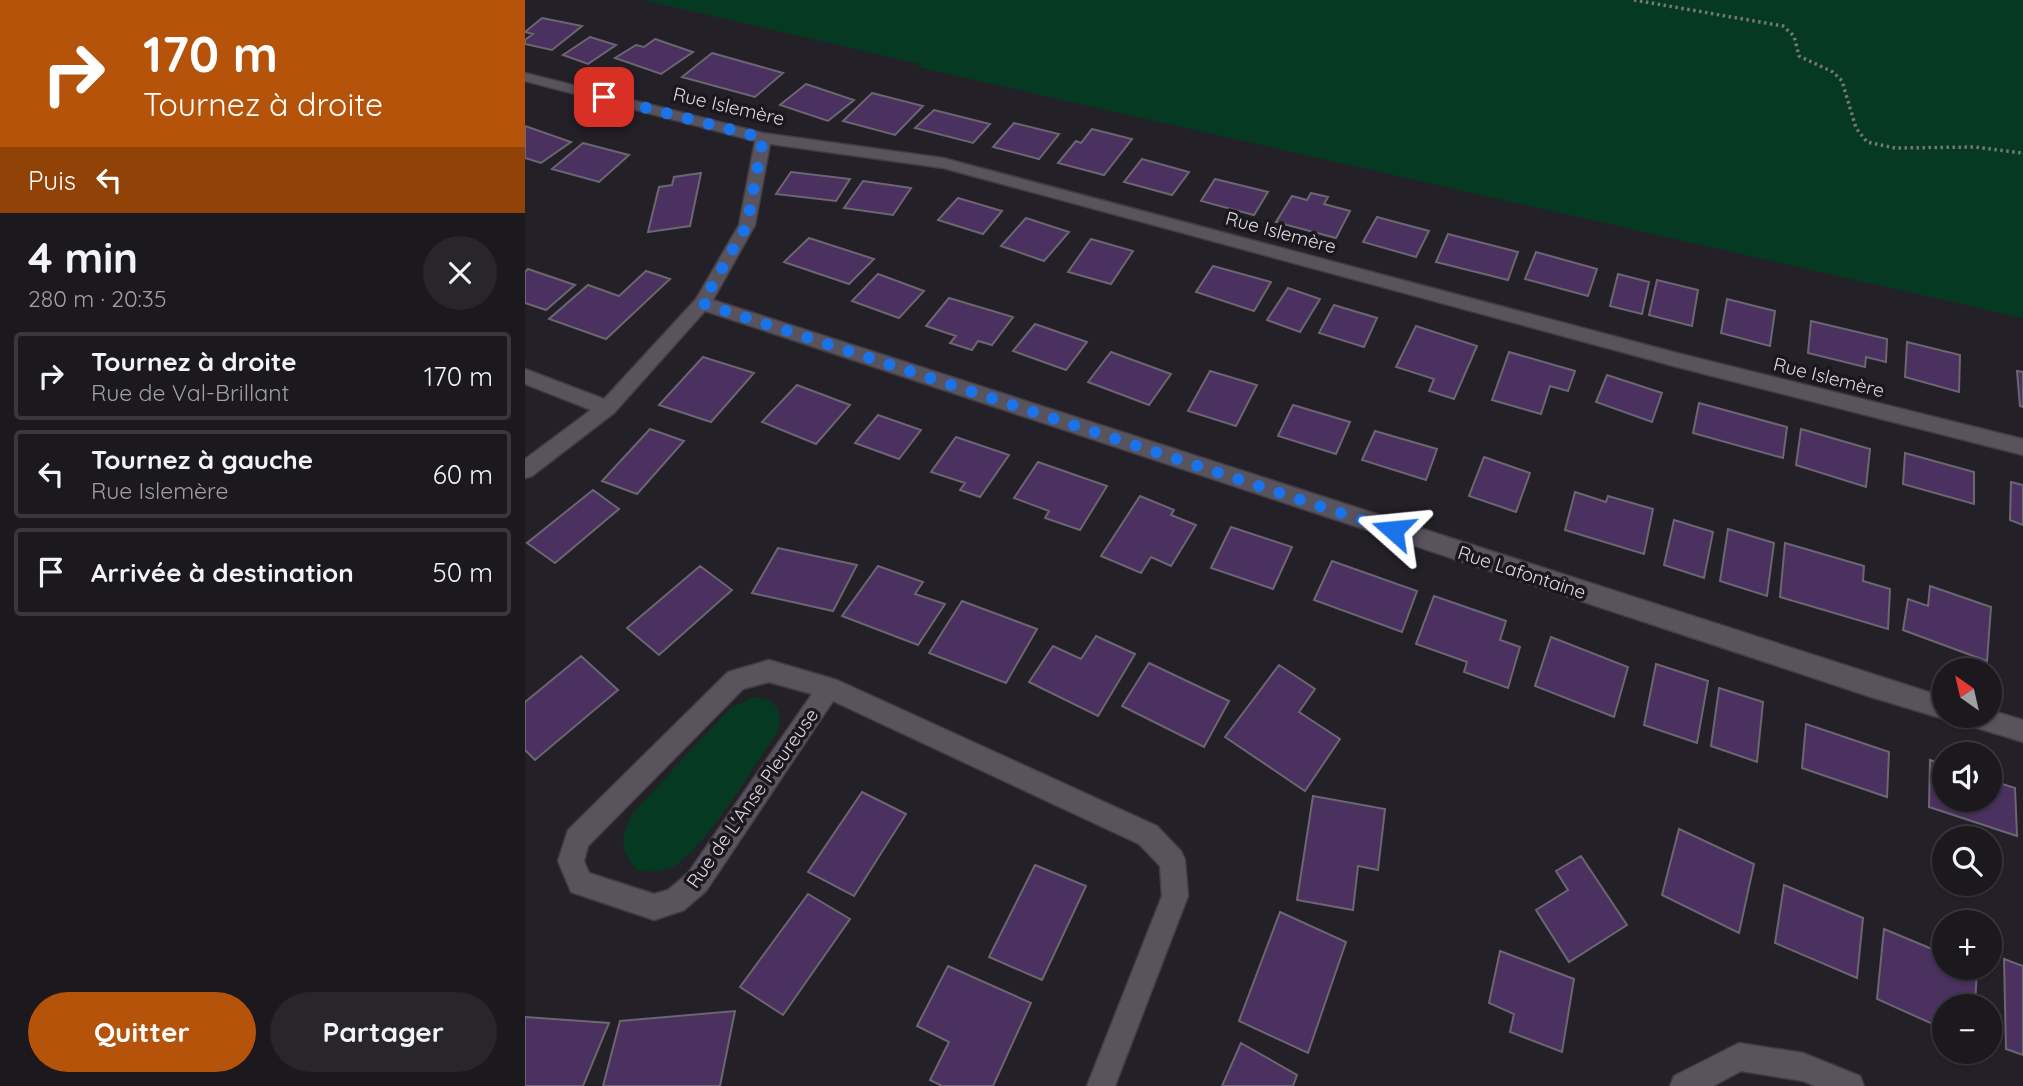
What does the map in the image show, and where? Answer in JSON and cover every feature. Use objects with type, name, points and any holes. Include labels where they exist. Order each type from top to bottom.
[{"type":"street","name":"Rue Islemère","points":[[525,77],[763,138],[943,163],[1664,356],[2023,447]]},
{"type":"street","points":[[525,470],[607,408],[702,303],[747,225],[763,138]]},
{"type":"street","name":"Rue Lafontaine","points":[[702,303],[1932,704]]},
{"type":"street","points":[[525,376],[607,408]]},
{"type":"street","name":"Rue de L'Anse Pleureuse","points":[[829,688],[697,883],[675,901],[654,907],[580,883],[571,862],[577,839],[736,680],[769,671],[829,688],[1148,835],[1172,860],[1175,896],[1101,1086]]},
{"type":"street","points":[[2002,725],[2023,731]]},
{"type":"street","points":[[1684,1086],[1739,1058],[1803,1067],[1850,1086]]},
{"type":"path","points":[[1634,0],[1783,26],[1794,36],[1799,56],[1814,66],[1834,72],[1843,81],[1859,136],[1871,144],[1893,148],[1976,147],[2023,153]]},
{"type":"green space","points":[[643,0],[2023,0],[2023,318],[913,66],[924,65]]},
{"type":"green space","points":[[754,697],[767,700],[775,706],[779,716],[779,729],[744,782],[715,824],[686,857],[665,869],[637,871],[623,844],[632,814],[730,708]]},
{"type":"building","points":[[542,18],[582,26],[552,50],[525,44],[525,40],[533,34],[525,32]]},
{"type":"building","points":[[590,37],[616,45],[588,64],[563,55]]},
{"type":"building","points":[[655,39],[693,52],[661,74],[615,58],[636,45],[644,47]]},
{"type":"building","points":[[712,53],[783,73],[755,97],[682,77]]},
{"type":"building","points":[[806,84],[854,100],[828,121],[780,105]]},
{"type":"building","points":[[872,93],[923,106],[895,135],[843,121]]},
{"type":"building","points":[[934,110],[990,124],[973,143],[915,128]]},
{"type":"building","points":[[1014,123],[1059,134],[1039,159],[993,147]]},
{"type":"building","points":[[525,126],[571,142],[541,163],[525,158]]},
{"type":"building","points":[[1092,129],[1132,139],[1104,175],[1058,163],[1076,141],[1081,143]]},
{"type":"building","points":[[583,143],[629,155],[599,182],[552,169]]},
{"type":"building","points":[[1142,159],[1189,172],[1172,195],[1124,182]]},
{"type":"building","points":[[791,172],[850,179],[836,201],[776,194]]},
{"type":"building","points":[[701,173],[690,226],[648,232],[659,187],[672,185],[674,177]]},
{"type":"building","points":[[1215,179],[1268,192],[1254,215],[1201,201]]},
{"type":"building","points":[[863,181],[911,188],[893,215],[844,208]]},
{"type":"building","points":[[1311,193],[1328,197],[1324,204],[1350,211],[1336,238],[1276,222],[1292,196],[1307,200]]},
{"type":"building","points":[[958,198],[1002,211],[983,234],[938,220]]},
{"type":"building","points":[[1377,217],[1429,231],[1416,257],[1363,242]]},
{"type":"building","points":[[1026,218],[1069,232],[1044,261],[1001,246]]},
{"type":"building","points":[[1448,234],[1518,252],[1508,280],[1436,262]]},
{"type":"building","points":[[809,238],[874,259],[849,284],[784,262]]},
{"type":"building","points":[[1091,239],[1133,251],[1111,284],[1068,272]]},
{"type":"building","points":[[1536,252],[1597,269],[1588,296],[1525,279]]},
{"type":"building","points":[[1213,266],[1271,282],[1254,311],[1196,292]]},
{"type":"building","points":[[528,269],[575,285],[546,310],[525,303],[525,272]]},
{"type":"building","points":[[646,271],[670,279],[606,339],[549,319],[588,285],[619,296]]},
{"type":"building","points":[[878,274],[924,291],[899,318],[852,301]]},
{"type":"building","points":[[1618,274],[1649,282],[1642,314],[1610,306]]},
{"type":"building","points":[[1657,280],[1698,290],[1692,326],[1649,315]]},
{"type":"building","points":[[1288,288],[1320,299],[1300,332],[1267,320]]},
{"type":"building","points":[[949,298],[1013,317],[992,345],[978,341],[972,350],[950,343],[956,336],[926,326]]},
{"type":"building","points":[[1727,299],[1775,311],[1770,346],[1721,333]]},
{"type":"building","points":[[1334,305],[1377,318],[1364,347],[1319,333]]},
{"type":"building","points":[[1811,321],[1887,339],[1886,362],[1866,357],[1865,367],[1808,353]]},
{"type":"building","points":[[1035,324],[1087,342],[1066,370],[1013,351]]},
{"type":"building","points":[[1416,326],[1477,346],[1454,399],[1429,391],[1434,379],[1396,367]]},
{"type":"building","points":[[1907,342],[1960,355],[1959,392],[1905,377]]},
{"type":"building","points":[[1111,352],[1171,374],[1149,405],[1088,382]]},
{"type":"building","points":[[1509,352],[1575,371],[1568,391],[1550,386],[1541,414],[1492,400]]},
{"type":"building","points":[[703,357],[754,373],[711,422],[659,405]]},
{"type":"building","points":[[1210,371],[1257,385],[1236,426],[1188,411]]},
{"type":"building","points":[[2017,371],[2023,372],[2023,407],[2020,406]]},
{"type":"building","points":[[1607,375],[1662,393],[1652,422],[1596,402]]},
{"type":"building","points":[[797,385],[850,405],[816,444],[762,422]]},
{"type":"building","points":[[1699,403],[1787,427],[1783,458],[1693,433]]},
{"type":"building","points":[[1293,405],[1350,422],[1336,454],[1278,436]]},
{"type":"building","points":[[878,415],[921,430],[899,459],[855,443]]},
{"type":"building","points":[[650,429],[684,441],[637,494],[602,481]]},
{"type":"building","points":[[1801,429],[1870,449],[1866,487],[1796,465]]},
{"type":"building","points":[[1375,431],[1437,449],[1426,480],[1362,460]]},
{"type":"building","points":[[956,437],[1009,455],[980,497],[960,490],[965,483],[931,472]]},
{"type":"building","points":[[1905,453],[1974,472],[1974,504],[1903,484]]},
{"type":"building","points":[[1484,457],[1530,473],[1516,512],[1469,496]]},
{"type":"building","points":[[1038,462],[1107,486],[1080,530],[1045,518],[1049,511],[1014,498]]},
{"type":"building","points":[[2011,482],[2023,485],[2023,525],[2010,520]]},
{"type":"building","points":[[593,490],[619,509],[555,563],[527,543]]},
{"type":"building","points":[[1575,492],[1606,502],[1608,496],[1653,509],[1644,554],[1565,530]]},
{"type":"building","points":[[1140,496],[1174,510],[1171,515],[1196,525],[1171,566],[1151,557],[1141,573],[1101,556]]},
{"type":"building","points":[[1674,520],[1713,532],[1704,578],[1664,565]]},
{"type":"building","points":[[1231,527],[1292,547],[1273,589],[1211,568]]},
{"type":"building","points":[[1728,529],[1774,543],[1767,596],[1720,581]]},
{"type":"building","points":[[1785,543],[1864,566],[1863,581],[1890,589],[1888,629],[1780,597]]},
{"type":"building","points":[[778,548],[857,565],[833,611],[752,593]]},
{"type":"building","points":[[1332,561],[1417,591],[1402,632],[1314,600]]},
{"type":"building","points":[[700,566],[732,590],[659,655],[627,628]]},
{"type":"building","points":[[878,566],[923,582],[915,594],[945,604],[918,645],[842,616]]},
{"type":"building","points":[[1930,586],[1991,607],[1987,658],[1979,658],[1903,630],[1908,599],[1928,606]]},
{"type":"building","points":[[1434,596],[1506,621],[1500,640],[1520,647],[1508,688],[1464,672],[1467,662],[1416,644]]},
{"type":"building","points":[[962,601],[1037,629],[1006,683],[929,653]]},
{"type":"building","points":[[1096,636],[1135,654],[1098,716],[1029,682],[1053,646],[1081,659]]},
{"type":"building","points":[[1551,637],[1628,667],[1614,717],[1535,686]]},
{"type":"building","points":[[581,656],[618,690],[535,760],[525,750],[525,702]]},
{"type":"building","points":[[1149,663],[1229,701],[1204,747],[1122,706]]},
{"type":"building","points":[[1656,664],[1708,681],[1697,743],[1644,725]]},
{"type":"building","points":[[1279,665],[1315,689],[1299,712],[1340,739],[1305,791],[1225,737]]},
{"type":"building","points":[[1719,688],[1763,702],[1757,762],[1711,746]]},
{"type":"building","points":[[1806,724],[1889,752],[1887,797],[1802,768]]},
{"type":"building","points":[[1930,760],[1932,808],[1929,807]]},
{"type":"building","points":[[2002,784],[2015,788],[2017,836],[2002,831],[2002,826],[1987,826],[1944,812],[2002,812]]},
{"type":"building","points":[[862,792],[906,814],[854,896],[808,872]]},
{"type":"building","points":[[1313,796],[1385,809],[1378,870],[1358,866],[1353,910],[1297,900]]},
{"type":"building","points":[[1679,829],[1754,864],[1739,933],[1662,895]]},
{"type":"building","points":[[1581,856],[1627,925],[1569,962],[1536,910],[1568,890],[1556,871]]},
{"type":"building","points":[[1035,865],[1086,886],[1042,980],[989,957]]},
{"type":"building","points":[[1784,885],[1863,918],[1857,978],[1775,943]]},
{"type":"building","points":[[808,894],[850,919],[783,1015],[740,987]]},
{"type":"building","points":[[1280,912],[1346,942],[1308,1053],[1239,1021]]},
{"type":"building","points":[[1884,929],[1932,949],[1932,980],[1976,980],[1976,994],[1932,994],[1932,1024],[1877,999]]},
{"type":"building","points":[[1500,951],[1574,979],[1562,1052],[1510,1032],[1514,1014],[1489,1003]]},
{"type":"building","points":[[2004,959],[2023,966],[2023,1055],[2006,1049]]},
{"type":"building","points":[[948,966],[1031,1003],[993,1086],[942,1086],[930,1080],[949,1042],[917,1026]]},
{"type":"building","points":[[735,1011],[720,1086],[603,1086],[620,1021]]},
{"type":"building","points":[[525,1017],[609,1023],[583,1086],[525,1086]]},
{"type":"building","points":[[1241,1043],[1297,1075],[1293,1086],[1222,1086]]},
{"type":"route","points":[[604,97],[763,138],[747,225],[702,303],[1393,530]]}]
